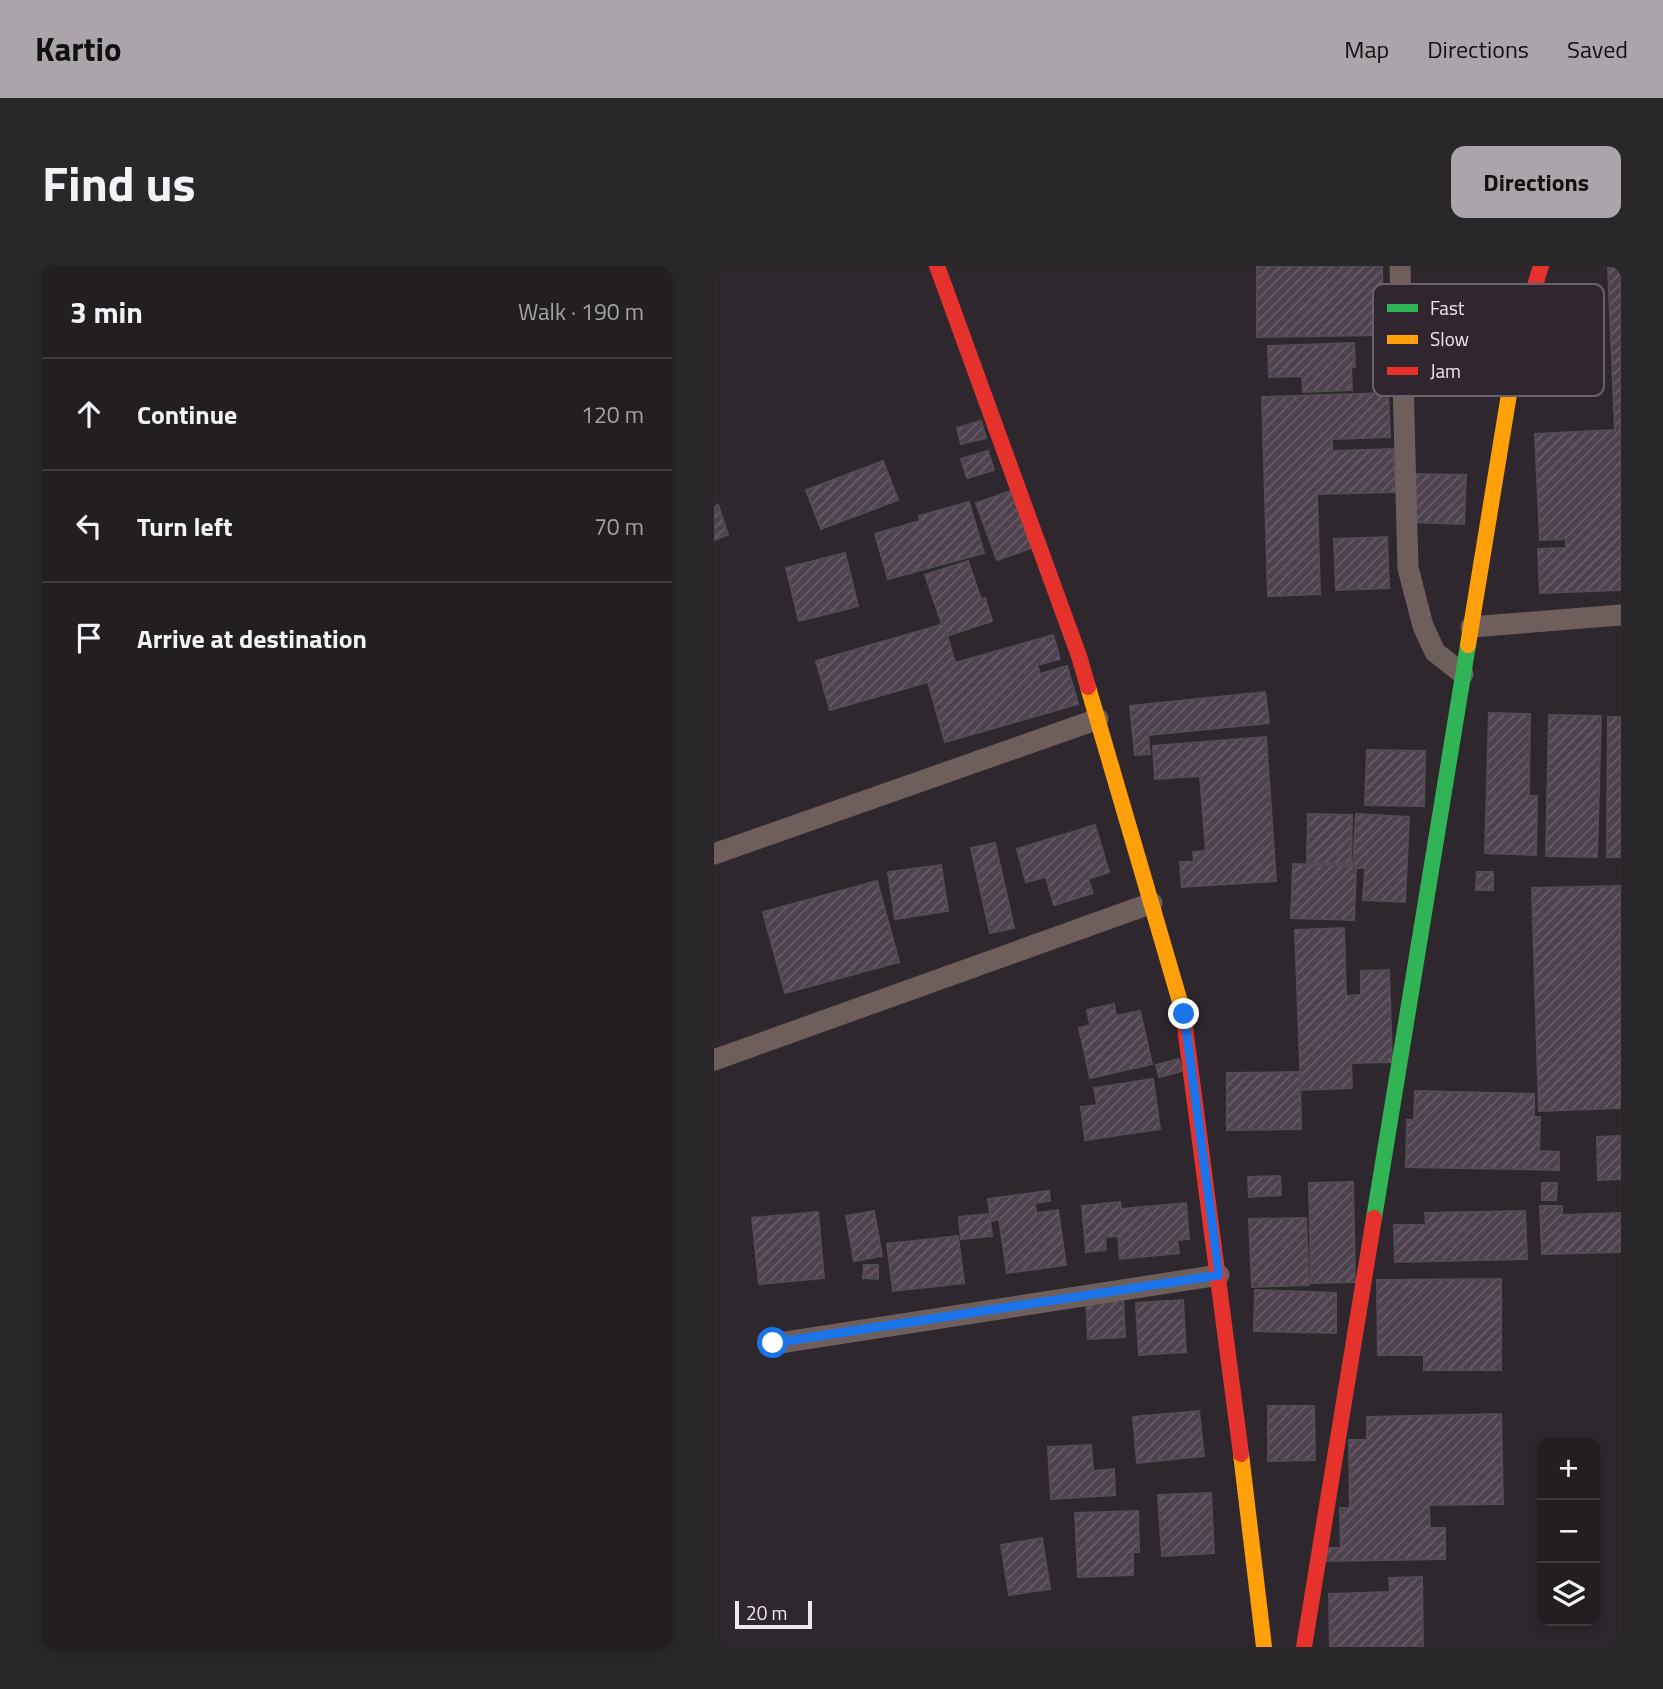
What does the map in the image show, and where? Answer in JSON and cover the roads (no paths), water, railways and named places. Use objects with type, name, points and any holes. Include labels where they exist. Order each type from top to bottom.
[{"type":"street","points":[[937,266],[1079,656],[1184,1014],[1190,1041],[1219,1275],[1262,1647]]},
{"type":"street","points":[[1400,266],[1400,284]]},
{"type":"street","points":[[1534,284],[1541,266]]},
{"type":"street","points":[[1403,396],[1408,568],[1423,626],[1435,652],[1463,674]]},
{"type":"street","points":[[1304,1647],[1509,396]]},
{"type":"street","points":[[1471,627],[1621,615]]},
{"type":"street","points":[[714,854],[1098,719]]},
{"type":"street","points":[[714,1060],[1152,903]]},
{"type":"street","points":[[773,1343],[1219,1275]]}]
